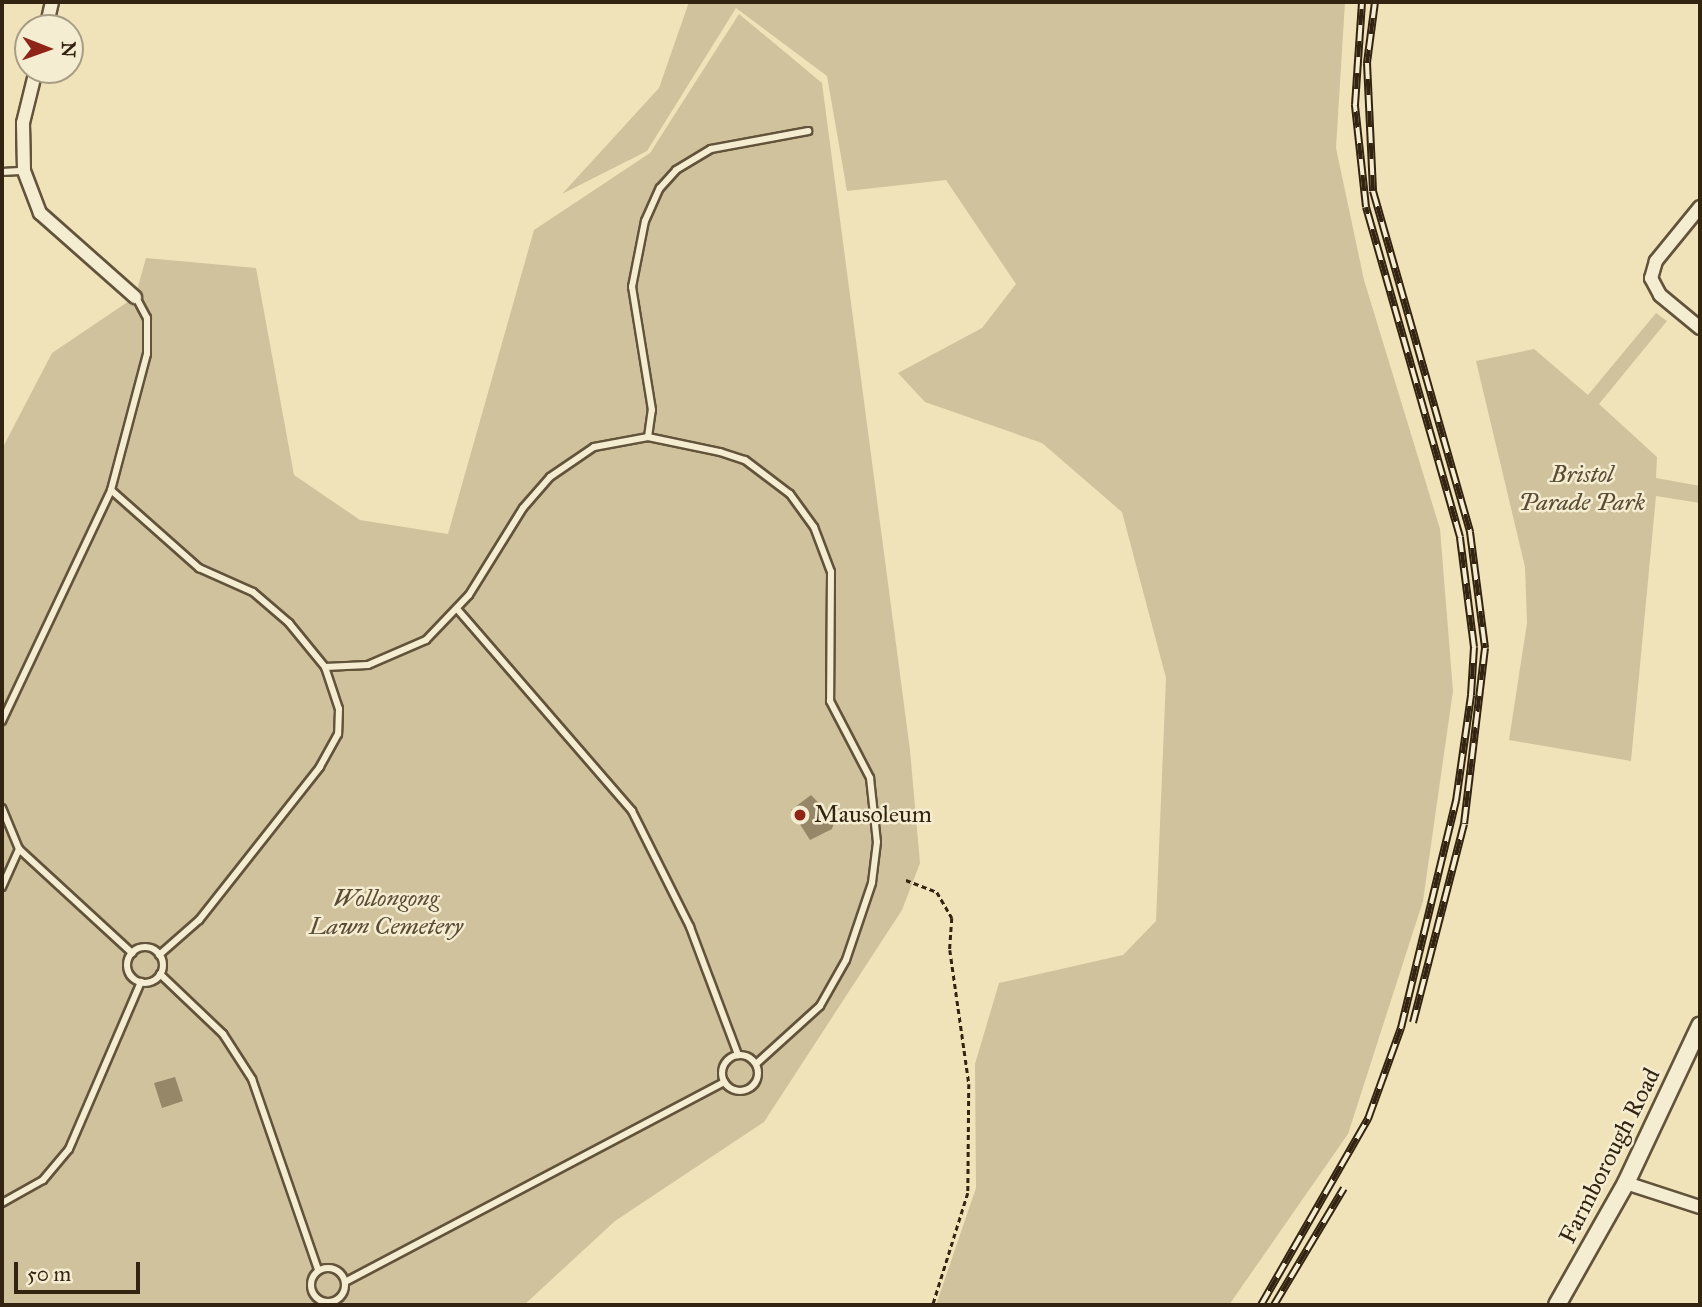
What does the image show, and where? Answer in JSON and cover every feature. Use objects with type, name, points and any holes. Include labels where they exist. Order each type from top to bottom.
[{"type":"street","points":[[32,84],[23,122],[23,171],[40,213],[135,297]]},
{"type":"street","points":[[1700,207],[1656,261],[1651,278],[1660,295],[1700,328]]},
{"type":"street","name":"Farmborough Road","points":[[1557,1305],[1626,1183],[1700,1026]]},
{"type":"street","points":[[1626,1183],[1700,1207]]},
{"type":"lane","points":[[648,437],[653,410],[632,287],[645,221],[660,188],[676,170],[711,149],[808,131]]},
{"type":"lane","points":[[2,172],[23,171]]},
{"type":"lane","points":[[2,721],[111,490],[147,354],[147,318],[135,297]]},
{"type":"lane","points":[[325,667],[368,665],[407,653],[458,610],[550,477],[593,447],[648,437],[745,460],[790,494],[814,527],[835,594],[830,701],[870,778],[877,808],[872,883],[846,960],[820,1006],[755,1064]]},
{"type":"lane","points":[[111,490],[199,568],[253,592],[325,667],[339,709],[338,734],[320,766],[199,920],[159,955]]},
{"type":"lane","points":[[458,610],[632,811],[690,927],[738,1055],[755,1064]]},
{"type":"lane","points":[[2,808],[3,818],[19,849],[132,953]]},
{"type":"lane","points":[[2,887],[19,849]]},
{"type":"lane","points":[[132,953],[149,948],[159,955]]},
{"type":"lane","points":[[132,953],[128,971],[141,982]]},
{"type":"lane","points":[[159,955],[160,974],[223,1034],[252,1079],[318,1270],[311,1288],[324,1302],[342,1295],[345,1282],[724,1082]]},
{"type":"lane","points":[[2,1203],[43,1180],[69,1149],[141,982],[160,974]]},
{"type":"lane","points":[[724,1082],[724,1065],[738,1055]]},
{"type":"lane","points":[[724,1082],[735,1091],[748,1089],[757,1078],[755,1064]]},
{"type":"lane","points":[[318,1270],[335,1269],[345,1282]]},
{"type":"path","points":[[906,880],[937,892],[952,918],[950,950],[969,1084],[968,1193],[933,1305]]},
{"type":"green space","points":[[689,2],[1345,2],[1336,148],[1364,280],[1440,529],[1453,691],[1423,901],[1348,1134],[1229,1305],[936,1305],[976,1188],[975,1064],[999,983],[1123,955],[1156,921],[1166,678],[1122,512],[1042,443],[925,402],[898,373],[982,328],[1016,284],[946,180],[847,191],[827,76],[736,8],[647,151],[562,194],[659,88]]},
{"type":"green space","name":"Wollongong Lawn Cemetery","points":[[739,14],[822,83],[910,750],[920,863],[902,910],[764,1122],[615,1221],[524,1305],[2,1305],[2,449],[52,353],[135,297],[146,258],[256,268],[294,475],[360,520],[448,534],[534,230],[650,153]]},
{"type":"green space","name":"Bristol Parade Park","points":[[1656,313],[1667,321],[1599,404],[1657,457],[1656,478],[1700,486],[1700,503],[1656,496],[1631,761],[1509,740],[1527,623],[1525,567],[1476,361],[1534,349],[1588,395]]},
{"type":"building","name":"Mausoleum","points":[[811,795],[835,820],[832,829],[810,840],[791,810]]},
{"type":"building","points":[[175,1077],[183,1101],[162,1108],[154,1083]]},
{"type":"railway","points":[[1261,1305],[1368,1119],[1401,1028],[1456,801],[1471,695],[1474,647],[1460,537],[1366,207],[1355,105],[1362,2]]},
{"type":"railway","points":[[1375,2],[1367,63],[1373,191],[1470,532],[1485,648],[1464,824],[1413,1023]]},
{"type":"railway","points":[[1274,1305],[1344,1188]]},
{"type":"place","name":"Mausoleum","points":[[800,815]]}]
